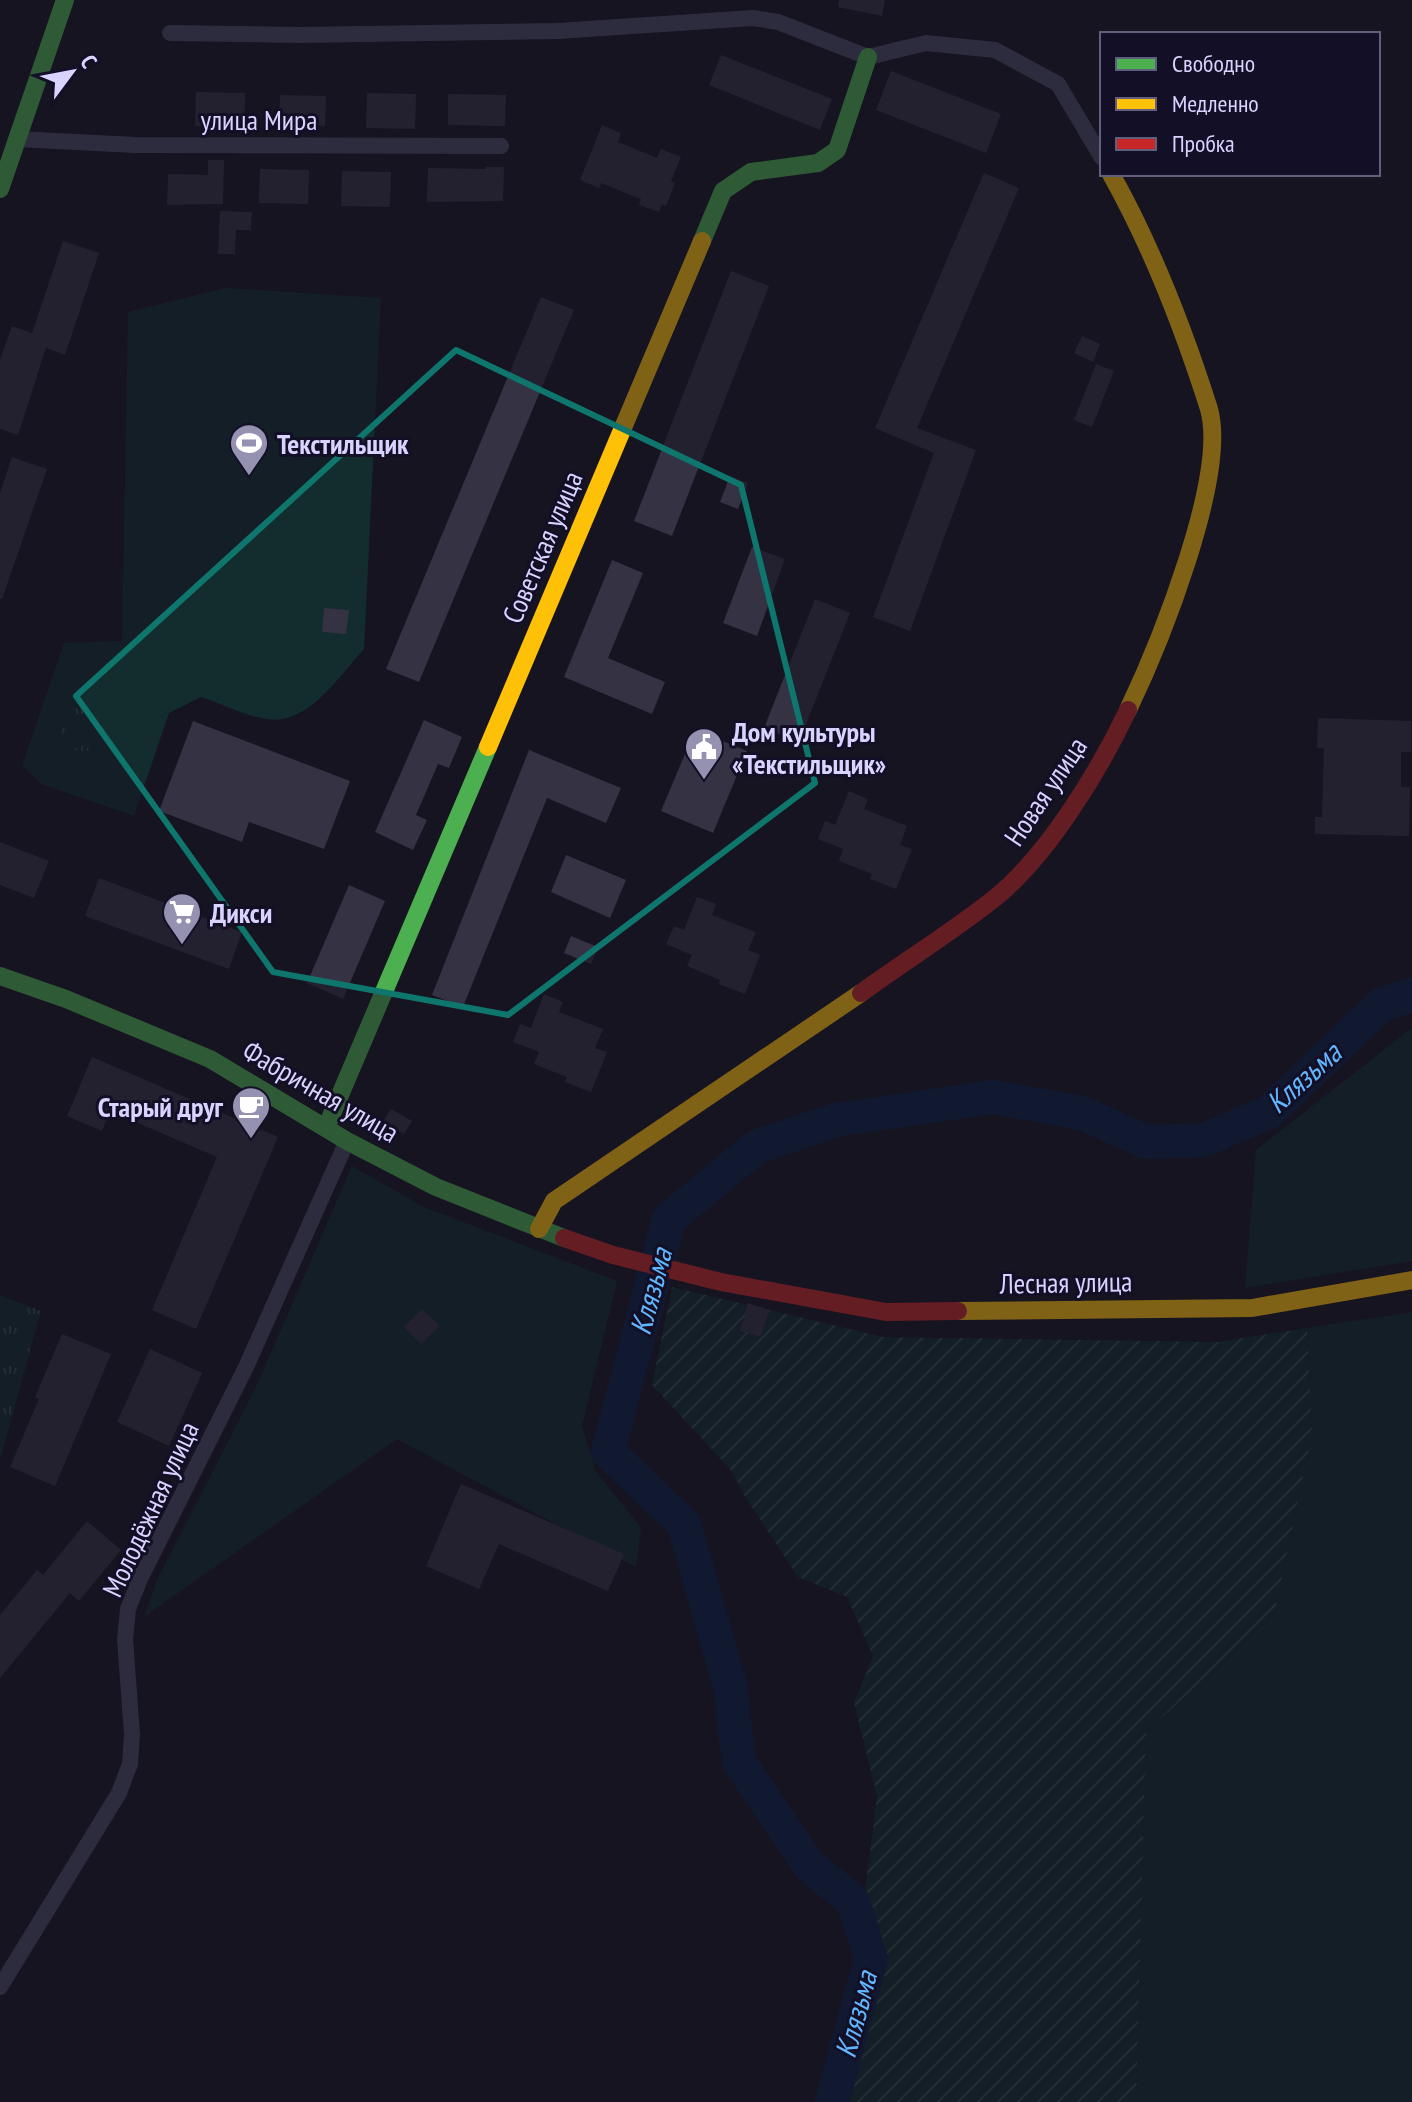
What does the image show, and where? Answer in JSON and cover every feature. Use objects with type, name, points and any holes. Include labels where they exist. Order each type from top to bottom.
[{"type":"street","points":[[0,189],[65,0]]},
{"type":"street","points":[[170,33],[314,35],[558,31],[753,18],[778,22],[868,57],[926,43],[995,50],[1058,84],[1100,155]]},
{"type":"street","name":"Советская улица","points":[[326,1128],[723,191],[751,172],[818,163],[837,150],[868,57]]},
{"type":"street","name":"улица Мира","points":[[17,139],[135,145],[501,146]]},
{"type":"street","name":"Новая улица","points":[[539,1229],[554,1201],[812,1028],[997,896],[1024,871],[1075,801],[1130,708],[1142,685],[1190,553],[1210,468],[1213,424],[1195,364],[1160,272],[1112,176]]},
{"type":"street","name":"Фабричная улица","points":[[0,976],[66,999],[210,1059],[347,1141],[436,1187],[613,1255]]},
{"type":"street","name":"Молодёжная улица","points":[[0,1987],[119,1793],[130,1764],[132,1734],[125,1639],[128,1609],[246,1367],[347,1141]]},
{"type":"street","name":"Лесная улица","points":[[613,1255],[721,1282],[886,1312],[1252,1308],[1412,1280]]},
{"type":"highlighted area","points":[[456,350],[741,485],[815,783],[508,1015],[273,972],[76,696]]},
{"type":"green space","name":"Текстильщик","points":[[226,288],[381,298],[364,649],[322,696],[296,715],[267,719],[201,697],[169,713],[134,816],[42,784],[22,766],[64,643],[122,641],[128,312]]},
{"type":"green space","points":[[83,707],[99,713],[105,729],[99,745],[83,751],[67,745],[61,729],[67,713]]},
{"type":"green space","points":[[1412,1028],[1412,1261],[1245,1288],[1256,1150]]},
{"type":"green space","points":[[352,1166],[424,1207],[617,1281],[582,1426],[595,1470],[641,1528],[636,1567],[397,1439],[145,1616],[156,1582],[257,1385]]},
{"type":"green space","points":[[672,1287],[883,1337],[1218,1342],[1307,1328],[1312,1434],[1274,1615],[1146,1732],[1136,2102],[850,2102],[886,1958],[865,1891],[877,1796],[854,1703],[873,1656],[847,1597],[798,1577],[730,1469],[652,1385]]},
{"type":"green space","points":[[0,1295],[41,1311],[0,1460]]},
{"type":"green space","points":[[1412,1312],[1412,2102],[1136,2102],[1146,1732],[1274,1615],[1312,1434],[1307,1328]]},
{"type":"building","points":[[839,0],[885,0],[882,16],[838,7]]},
{"type":"building","points":[[721,55],[832,99],[820,130],[709,85]]},
{"type":"building","points":[[891,71],[1001,114],[986,153],[876,110]]},
{"type":"building","points":[[196,92],[245,93],[244,128],[195,126]]},
{"type":"building","points":[[367,93],[416,94],[415,129],[366,128]]},
{"type":"building","points":[[448,94],[506,95],[505,126],[448,125]]},
{"type":"building","points":[[280,95],[326,96],[325,126],[279,125]]},
{"type":"building","points":[[602,125],[621,133],[618,142],[657,158],[661,149],[681,157],[671,181],[675,183],[666,206],[662,204],[659,212],[639,205],[641,199],[601,183],[599,188],[580,180]]},
{"type":"building","points":[[208,160],[224,160],[223,204],[167,205],[168,174],[208,175]]},
{"type":"building","points":[[504,167],[503,201],[427,202],[428,168]]},
{"type":"building","points":[[260,169],[309,170],[308,204],[259,203]]},
{"type":"building","points":[[342,171],[391,172],[390,207],[341,206]]},
{"type":"building","points":[[984,173],[1019,188],[917,428],[976,450],[910,631],[873,617],[934,453],[875,428]]},
{"type":"building","points":[[220,211],[252,212],[251,230],[236,230],[235,254],[218,254]]},
{"type":"building","points":[[63,241],[99,253],[65,355],[46,348],[18,435],[0,429],[0,360],[12,326],[32,333]]},
{"type":"building","points":[[731,271],[769,286],[672,536],[634,521]]},
{"type":"building","points":[[541,297],[574,310],[419,682],[386,669]]},
{"type":"building","points":[[1082,336],[1100,344],[1093,362],[1074,353]]},
{"type":"building","points":[[1096,364],[1114,371],[1092,427],[1074,420]]},
{"type":"building","points":[[12,457],[47,469],[0,599],[0,493]]},
{"type":"building","points":[[730,476],[748,483],[738,509],[720,502]]},
{"type":"building","points":[[752,547],[785,559],[757,636],[723,623]]},
{"type":"building","points":[[612,560],[643,573],[608,658],[665,682],[652,714],[564,677]]},
{"type":"building","points":[[815,599],[850,613],[799,742],[764,728]]},
{"type":"building","points":[[324,608],[349,610],[346,634],[322,632]]},
{"type":"building","points":[[1318,718],[1411,721],[1411,752],[1401,752],[1401,787],[1410,787],[1409,836],[1315,834],[1315,817],[1322,817],[1324,748],[1317,748]]},
{"type":"building","points":[[424,720],[462,737],[449,768],[438,764],[416,815],[427,820],[413,850],[375,832]]},
{"type":"building","points":[[193,721],[350,781],[324,849],[249,822],[242,842],[159,811]]},
{"type":"building","name":"Дом культуры «Текстильщик»","points":[[695,730],[747,751],[713,833],[661,811]]},
{"type":"building","points":[[529,750],[621,788],[606,823],[547,798],[463,1007],[432,995]]},
{"type":"building","points":[[849,791],[868,799],[864,809],[907,826],[900,845],[912,849],[896,889],[870,879],[872,874],[839,861],[843,849],[818,839],[825,821],[835,825]]},
{"type":"building","points":[[0,842],[49,861],[34,898],[0,885]]},
{"type":"building","points":[[566,855],[626,880],[610,918],[551,892]]},
{"type":"building","points":[[99,878],[242,932],[229,969],[85,916]]},
{"type":"building","points":[[349,885],[385,901],[343,999],[307,983]]},
{"type":"building","points":[[697,897],[716,904],[712,915],[756,932],[748,950],[760,955],[745,994],[687,966],[692,955],[666,944],[674,926],[684,930]]},
{"type":"building","points":[[571,936],[598,947],[591,964],[564,953]]},
{"type":"building","points":[[544,994],[563,1002],[559,1012],[603,1029],[595,1048],[607,1052],[591,1092],[565,1082],[567,1077],[534,1064],[539,1052],[513,1042],[520,1024],[531,1028]]},
{"type":"building","points":[[92,1057],[278,1137],[196,1329],[152,1310],[217,1157],[110,1111],[102,1131],[67,1116]]},
{"type":"building","points":[[391,1109],[412,1121],[404,1134],[383,1122]]},
{"type":"building","points":[[748,1303],[769,1310],[761,1337],[740,1331]]},
{"type":"building","points":[[422,1309],[440,1326],[421,1344],[404,1327]]},
{"type":"building","points":[[62,1334],[111,1354],[55,1486],[10,1467]]},
{"type":"building","points":[[150,1349],[202,1373],[169,1446],[117,1422]]},
{"type":"building","points":[[461,1484],[624,1554],[608,1591],[499,1544],[479,1589],[426,1566]]},
{"type":"building","points":[[87,1521],[121,1550],[79,1601],[70,1593],[0,1678],[0,1615],[37,1570],[43,1575]]},
{"type":"waterway","name":"Клязьма","points":[[832,2102],[871,1959],[853,1901],[809,1865],[739,1762],[730,1686],[684,1524],[608,1452],[669,1219],[756,1147],[836,1120],[993,1097],[1082,1113],[1146,1142],[1204,1140],[1269,1112],[1381,1005],[1412,995]]},
{"type":"traffic: fast","points":[[0,189],[65,0]]},
{"type":"traffic: fast","points":[[702,241],[723,191],[751,172],[818,163],[837,150],[868,57]]},
{"type":"traffic: fast","points":[[326,1128],[488,747]]},
{"type":"traffic: fast","points":[[0,976],[66,999],[210,1059],[347,1141],[436,1187],[564,1238]]},
{"type":"traffic: slow","points":[[1112,176],[1154,260],[1178,318],[1209,409],[1212,439],[1209,475],[1187,560],[1128,710]]},
{"type":"traffic: slow","points":[[488,747],[702,241]]},
{"type":"traffic: slow","points":[[539,1229],[554,1201],[861,993]]},
{"type":"traffic: slow","points":[[958,1311],[1252,1308],[1412,1280]]},
{"type":"traffic: jam","points":[[861,993],[979,911],[1015,880],[1070,811],[1128,710]]},
{"type":"traffic: jam","points":[[564,1238],[613,1255],[721,1282],[886,1312],[958,1311]]},
{"type":"place","name":"Текстильщик","points":[[249,477]]},
{"type":"place","name":"Дом культуры «Текстильщик»","points":[[704,781]]},
{"type":"place","name":"Дикси","points":[[182,946]]},
{"type":"place","name":"Старый друг","points":[[251,1140]]}]
